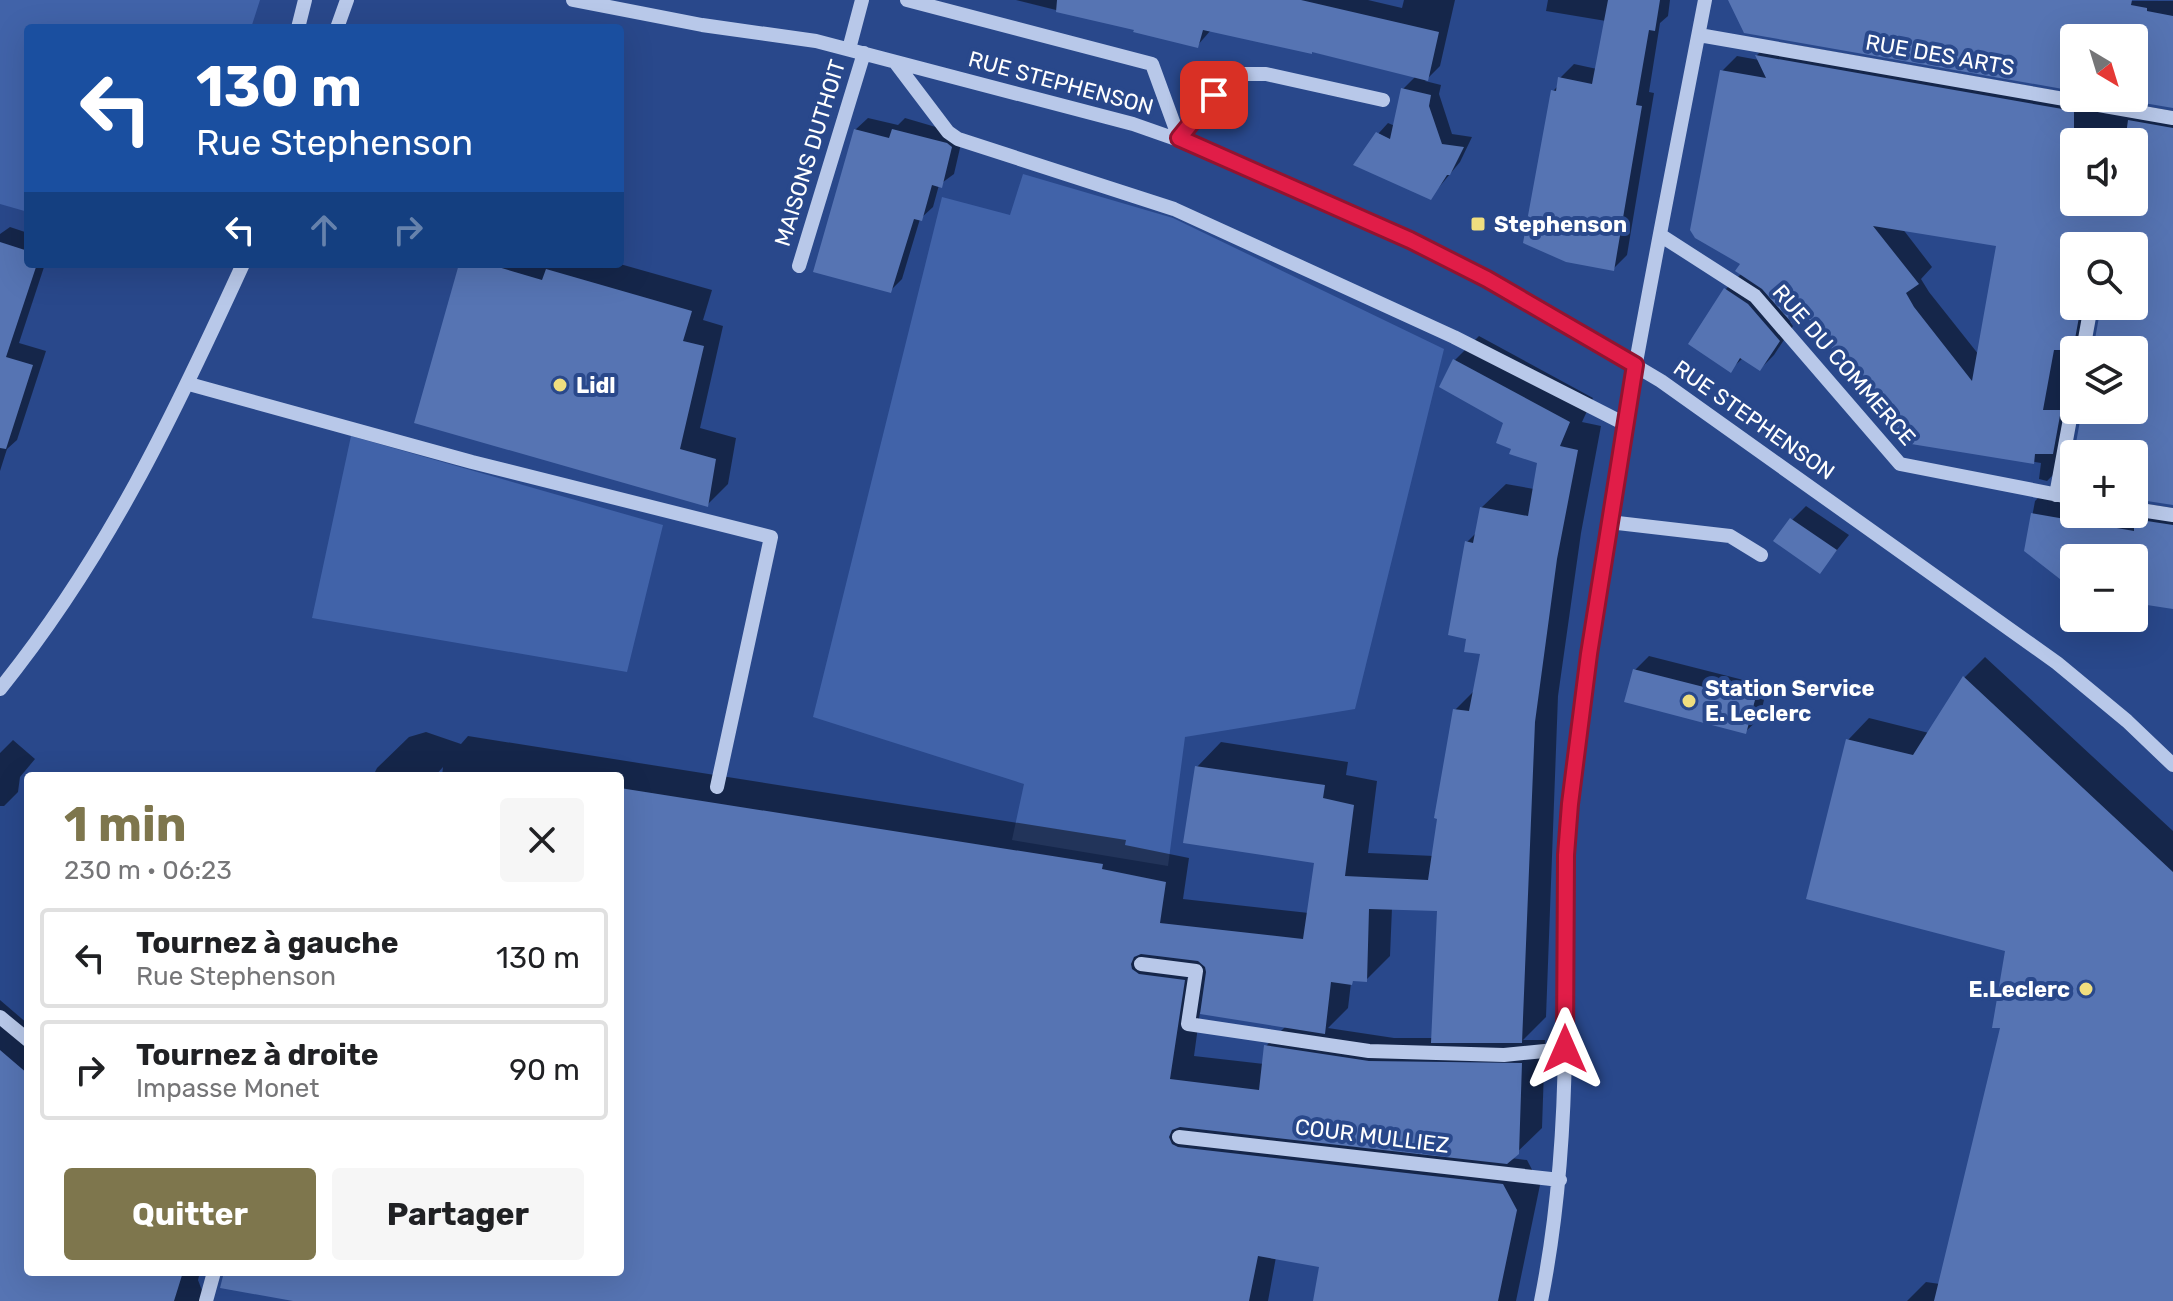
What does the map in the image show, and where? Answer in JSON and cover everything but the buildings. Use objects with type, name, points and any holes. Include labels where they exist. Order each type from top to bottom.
[{"type":"street","points":[[299,24],[305,0]]},
{"type":"street","points":[[338,24],[347,0]]},
{"type":"street","name":"RUE STEPHENSON","points":[[573,0],[856,51],[1179,138],[1410,240],[1508,290],[1635,365],[2057,663],[2173,765]]},
{"type":"street","name":"MAISONS DUTHOIT","points":[[799,266],[856,51],[862,0]]},
{"type":"street","points":[[907,0],[1152,64],[1179,138]]},
{"type":"street","points":[[1541,1301],[1560,1180],[1565,1049],[1566,855],[1570,804],[1625,424],[1705,0]]},
{"type":"street","name":"RUE DES ARTS","points":[[1699,35],[2173,118]]},
{"type":"street","points":[[895,62],[948,132],[958,139],[1174,209],[1454,337],[1625,424]]},
{"type":"street","points":[[1179,138],[1231,74],[1266,74],[1383,100]]},
{"type":"street","name":"RUE DU COMMERCE","points":[[1660,235],[1755,296],[1900,464],[2060,496]]},
{"type":"street","points":[[217,321],[235,268]]},
{"type":"street","points":[[0,689],[78,581],[114,525],[189,384],[241,268]]},
{"type":"street","points":[[189,384],[472,462],[771,537],[717,787]]},
{"type":"street","points":[[2056,495],[2069,424]]},
{"type":"street","points":[[2148,511],[2173,515]]},
{"type":"street","points":[[1609,522],[1730,536],[1761,555]]},
{"type":"street","points":[[1141,964],[1196,971],[1188,1024],[1369,1051],[1504,1055],[1565,1049]]},
{"type":"street","points":[[0,1017],[24,1037]]},
{"type":"street","name":"COUR MULLIEZ","points":[[1179,1137],[1560,1180]]},
{"type":"street","points":[[206,1301],[213,1276]]},
{"type":"shaded area","points":[[0,0],[260,0],[252,24],[24,24],[24,211],[0,204]]},
{"type":"shaded area","points":[[1023,174],[1173,218],[1444,349],[1355,709],[1185,737],[1168,866],[1012,840],[1024,784],[813,717],[942,197],[1010,215]]},
{"type":"shaded area","points":[[351,436],[663,525],[627,672],[312,618]]},
{"type":"place","name":"Stephenson","points":[[1478,224]]},
{"type":"place","name":"Lidl","points":[[560,385]]},
{"type":"place","name":"Station Service E. Leclerc","points":[[1689,701]]},
{"type":"place","name":"E.Leclerc","points":[[2086,989]]},
{"type":"route","points":[[1214,95],[1179,138],[1410,240],[1518,296],[1635,365],[1589,654],[1570,804],[1566,855],[1565,1049]]}]
